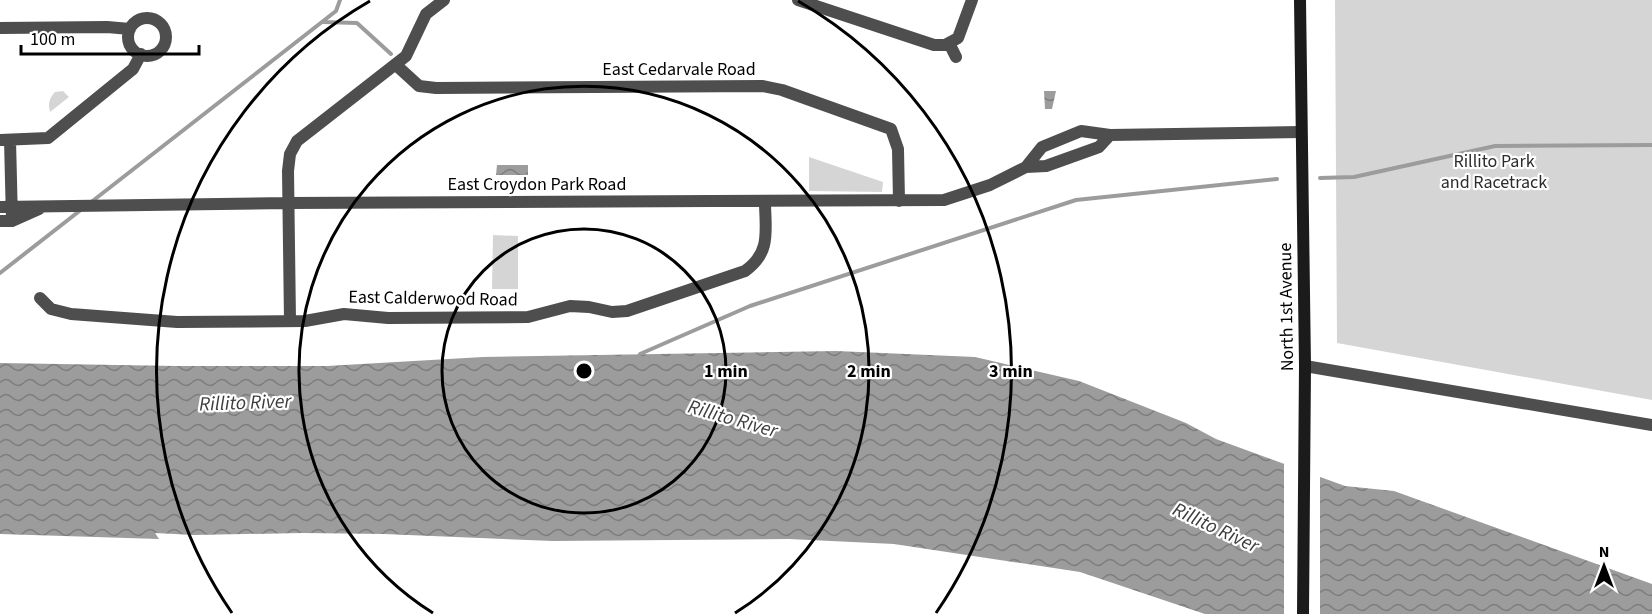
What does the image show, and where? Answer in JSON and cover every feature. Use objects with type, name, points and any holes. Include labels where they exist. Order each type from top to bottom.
[{"type":"main road","name":"North 1st Avenue","points":[[1300,0],[1305,366],[1303,614]]},
{"type":"street","points":[[290,321],[288,203],[290,154],[297,141],[406,56],[426,14],[444,0]]},
{"type":"street","points":[[798,0],[934,45],[951,43],[958,38],[972,0]]},
{"type":"street","points":[[147,17],[153,18],[163,26],[166,38],[161,49],[150,55],[141,54],[133,50],[130,44],[128,39],[130,29],[135,22],[147,17]]},
{"type":"street","points":[[0,28],[107,27],[130,29]]},
{"type":"street","points":[[951,43],[956,57]]},
{"type":"street","points":[[6,221],[5,140],[48,138],[133,69],[141,54]]},
{"type":"street","name":"East Cedarvale Road","points":[[396,65],[418,86],[436,88],[762,86],[782,90],[891,129],[898,149],[899,201]]},
{"type":"street","name":"East Croydon Park Road","points":[[1026,167],[1042,147],[1081,131],[1110,135],[1301,132]]},
{"type":"street","name":"East Croydon Park Road","points":[[6,207],[288,203],[944,200],[990,185],[1026,167],[1046,166],[1099,147],[1110,135]]},
{"type":"street","name":"East Calderwood Road","points":[[40,298],[51,309],[93,316],[177,322],[312,320],[344,314],[388,318],[528,317],[570,306],[612,312],[641,308],[745,271],[753,266],[765,246],[765,201]]},
{"type":"street","name":"East Croydon Park Road","points":[[6,221],[48,207]]},
{"type":"street","points":[[1305,366],[1652,425]]},
{"type":"green space","name":"Rillito Park and Racetrack","points":[[1335,0],[1652,0],[1652,400],[1337,343]]},
{"type":"green space","points":[[63,91],[69,97],[50,112],[51,97],[55,92]]},
{"type":"green space","points":[[809,157],[883,182],[882,192],[809,191]]},
{"type":"green space","points":[[493,235],[518,236],[518,289],[492,289]]},
{"type":"water","points":[[1044,91],[1056,91],[1052,109],[1045,109]]},
{"type":"water","points":[[497,165],[528,165],[528,175],[496,175]]},
{"type":"water","name":"Rillito River","points":[[836,351],[975,357],[1079,381],[1186,423],[1216,439],[1345,486],[1394,491],[1652,584],[1652,614],[1205,614],[1080,572],[894,544],[789,539],[553,541],[302,533],[194,535],[155,533],[159,539],[0,534],[0,363],[327,366],[483,357]]},
{"type":"pier","points":[[1284,461],[1320,474],[1320,614],[1284,614]]},
{"type":"waterway","points":[[90,203],[336,11],[340,0]]},
{"type":"waterway","points":[[323,22],[357,23],[391,54]]},
{"type":"waterway","points":[[1320,178],[1354,177],[1495,146],[1652,145]]},
{"type":"waterway","points":[[640,354],[750,306],[1076,200],[1277,179]]},
{"type":"waterway","points":[[0,273],[82,209]]}]
